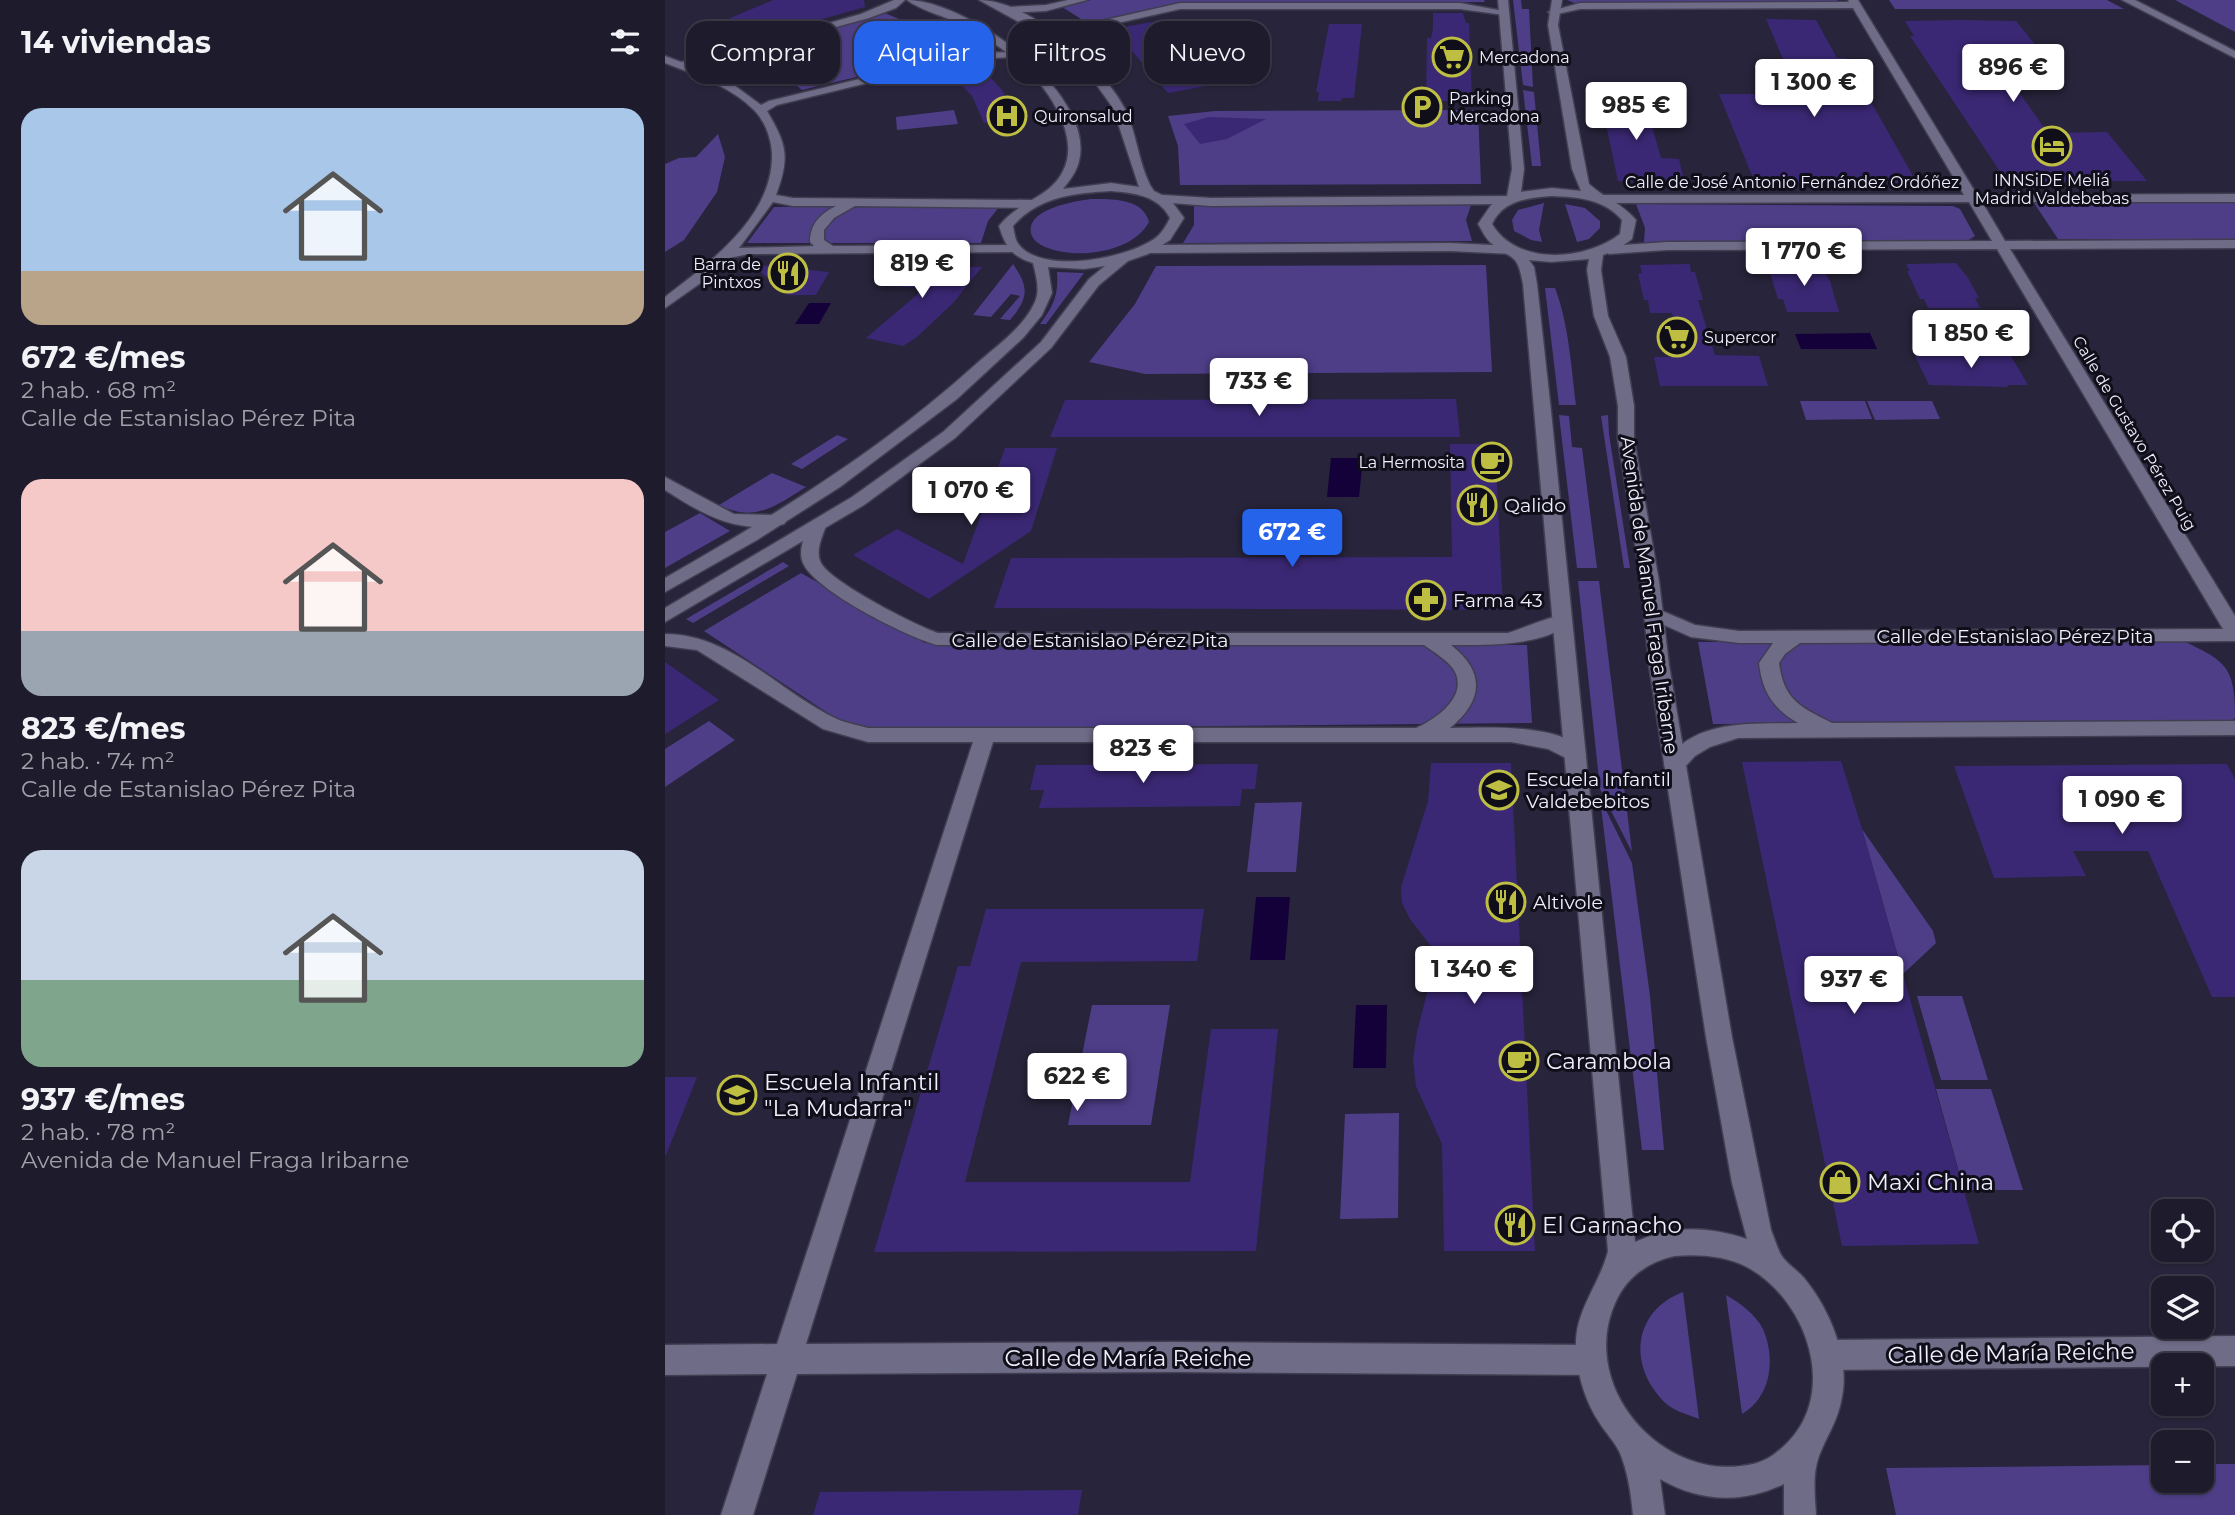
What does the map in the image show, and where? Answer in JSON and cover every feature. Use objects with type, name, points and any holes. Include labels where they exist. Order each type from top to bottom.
[{"type":"street","points":[[684,64],[703,62],[865,16],[893,6],[899,0]]},
{"type":"street","points":[[912,0],[960,19],[1008,48]]},
{"type":"street","points":[[983,0],[1027,21]]},
{"type":"street","points":[[1009,10],[1046,8],[1082,0]]},
{"type":"street","points":[[1425,6],[1445,0]]},
{"type":"street","points":[[1610,0],[1632,5]]},
{"type":"street","points":[[2127,0],[2235,55]]},
{"type":"street","points":[[2148,0],[2235,43]]},
{"type":"street","points":[[1602,252],[1627,236],[1630,224],[1620,209],[1598,198],[1583,184],[1553,25],[1555,6],[1854,2]]},
{"type":"street","name":"Calle de Gustavo Pérez Puig","points":[[1854,2],[2235,634]]},
{"type":"street","points":[[1111,21],[1168,7],[1504,6],[1518,169],[1517,186],[1510,199],[1493,209],[1485,224],[1495,239],[1515,251],[1527,267],[1530,284],[1621,1222],[1622,1251],[1617,1273]]},
{"type":"street","points":[[762,109],[773,103],[953,58],[1008,54]]},
{"type":"street","points":[[665,59],[684,64],[729,84],[762,109],[772,124],[781,149],[780,169],[769,197],[748,229],[726,254],[665,304]]},
{"type":"street","points":[[1048,84],[1057,96],[1071,129],[1075,160],[1072,170],[1048,197]]},
{"type":"street","points":[[1104,84],[1129,135],[1136,170],[1149,193]]},
{"type":"street","points":[[1163,199],[1173,208],[1177,218],[1174,229],[1163,242],[1122,260],[1079,265],[1040,261],[1013,248],[1007,241],[1006,226],[1019,211],[1048,197],[1089,188],[1131,189],[1163,199],[1187,202],[1510,199]]},
{"type":"street","name":"Calle de José Antonio Fernández Ordóñez","points":[[1510,199],[1552,192],[1598,198],[2235,198]]},
{"type":"street","points":[[769,197],[781,202],[1031,204]]},
{"type":"street","points":[[829,249],[817,242],[817,229],[829,215],[854,202]]},
{"type":"street","points":[[1150,249],[1450,247],[1515,251],[1562,258],[1667,246],[2235,244]]},
{"type":"street","points":[[726,254],[749,250],[1013,248]]},
{"type":"street","name":"Avenida de Manuel Fraga Iribarne","points":[[1602,252],[1594,270],[1599,305],[1603,325],[1618,357],[1626,406],[1626,439],[1675,765],[1741,1163],[1757,1230],[1772,1267]]},
{"type":"street","points":[[665,616],[817,526],[909,467],[975,412],[1046,345],[1094,282],[1122,260]]},
{"type":"street","points":[[665,586],[778,520],[869,461],[943,404],[1025,327],[1043,302],[1045,285],[1040,261]]},
{"type":"street","points":[[665,482],[725,519],[755,524],[778,520]]},
{"type":"street","name":"Calle de Estanislao Pérez Pita","points":[[817,526],[810,549],[811,560],[820,574],[896,622],[920,635],[937,639],[1508,639],[1548,628],[1562,619]]},
{"type":"street","name":"Calle de Estanislao Pérez Pita","points":[[1653,613],[1675,626],[1711,635],[1795,637],[2235,634]]},
{"type":"street","points":[[1795,637],[1777,649],[1769,663],[1773,690],[1784,705],[1797,715],[1831,730]]},
{"type":"street","points":[[1418,735],[1432,730],[1450,718],[1465,694],[1466,679],[1463,669],[1449,653],[1429,639]]},
{"type":"street","points":[[665,640],[685,640],[704,645],[819,718],[847,731],[886,737],[1529,737],[1553,742],[1576,755]]},
{"type":"street","points":[[1675,765],[1702,741],[1724,733],[2235,728]]},
{"type":"street","points":[[737,1515],[985,736]]},
{"type":"street","points":[[1800,1515],[1799,1470],[1806,1446],[1821,1419],[1828,1394],[1828,1355],[1816,1321],[1797,1291],[1772,1267],[1748,1252],[1723,1244],[1698,1242],[1659,1246],[1639,1254],[1617,1273],[1604,1291],[1595,1312],[1591,1360],[1599,1392],[1615,1423],[1633,1446],[1664,1468],[1694,1480],[1731,1484],[1756,1479],[1784,1467],[1806,1446]]},
{"type":"street","name":"Calle de María Reiche","points":[[1828,1355],[2235,1351]]},
{"type":"street","name":"Calle de María Reiche","points":[[665,1360],[1591,1360]]},
{"type":"street","points":[[1633,1446],[1643,1476],[1649,1515]]},
{"type":"shaded area","points":[[1091,0],[1485,2],[1180,5],[1103,21],[1084,21],[1062,7]]},
{"type":"shaded area","points":[[1513,0],[1521,0],[1522,9],[1529,9],[1533,87],[1523,85]]},
{"type":"shaded area","points":[[1567,0],[1837,0],[1838,1],[1577,4]]},
{"type":"shaded area","points":[[1889,0],[2107,0],[2124,9],[1895,9]]},
{"type":"shaded area","points":[[2175,0],[2235,0],[2235,32]]},
{"type":"shaded area","points":[[885,13],[904,21],[857,21]]},
{"type":"shaded area","points":[[854,22],[854,78],[840,81],[840,26]]},
{"type":"shaded area","points":[[795,84],[827,84],[802,90]]},
{"type":"shaded area","points":[[1523,90],[1534,92],[1541,166],[1532,166]]},
{"type":"shaded area","points":[[954,110],[958,124],[897,130],[896,117]]},
{"type":"shaded area","points":[[1478,110],[1481,184],[1180,185],[1178,146],[1168,116],[1215,111]]},
{"type":"shaded area","points":[[718,134],[725,157],[717,192],[684,240],[665,252],[665,164],[679,158],[696,157]]},
{"type":"shaded area","points":[[1091,199],[1134,204],[1146,214],[1149,222],[1141,233],[1129,241],[1100,252],[1068,253],[1041,245],[1033,238],[1031,225],[1044,212],[1064,204]]},
{"type":"shaded area","points":[[1544,203],[1539,230],[1542,242],[1531,240],[1514,231],[1512,220],[1518,210]]},
{"type":"shaded area","points":[[2034,203],[2235,203],[2235,239],[2058,239]]},
{"type":"shaded area","points":[[1565,204],[1585,208],[1600,221],[1600,228],[1589,239],[1577,242]]},
{"type":"shaded area","points":[[1636,204],[1953,206],[1960,209],[1975,236],[1967,241],[1644,242],[1645,228]]},
{"type":"shaded area","points":[[1194,205],[1471,205],[1466,220],[1472,241],[1183,243],[1194,225]]},
{"type":"shaded area","points":[[1000,206],[988,221],[981,243],[747,243],[774,207]]},
{"type":"shaded area","points":[[1013,264],[1022,279],[1025,292],[1021,305],[1010,320],[1000,319],[1020,296],[1011,294],[991,317],[973,315]]},
{"type":"shaded area","points":[[1486,265],[1492,372],[1145,374],[1089,362],[1135,304],[1156,266]]},
{"type":"shaded area","points":[[1057,272],[1084,273],[1046,324],[1040,324],[1054,300]]},
{"type":"shaded area","points":[[1545,288],[1555,288],[1560,302],[1569,346],[1576,405],[1559,405]]},
{"type":"shaded area","points":[[809,303],[831,303],[819,324],[795,324]]},
{"type":"shaded area","points":[[1870,333],[1877,349],[1801,349],[1795,334]]},
{"type":"shaded area","points":[[1800,401],[1865,401],[1872,419],[1806,420]]},
{"type":"shaded area","points":[[1867,401],[1932,401],[1940,419],[1875,420]]},
{"type":"shaded area","points":[[1559,415],[1569,416],[1572,447],[1582,448],[1597,568],[1577,568]]},
{"type":"shaded area","points":[[1608,415],[1630,568],[1624,568],[1601,416]]},
{"type":"shaded area","points":[[837,435],[848,439],[802,469],[791,464]]},
{"type":"shaded area","points":[[1331,458],[1363,458],[1359,497],[1327,497]]},
{"type":"shaded area","points":[[772,473],[806,487],[764,510],[743,512],[719,505]]},
{"type":"shaded area","points":[[700,513],[730,531],[665,568],[665,532]]},
{"type":"shaded area","points":[[783,562],[789,566],[693,623],[686,619]]},
{"type":"shaded area","points":[[801,573],[925,643],[1527,645],[1532,723],[879,729],[846,725],[704,631]]},
{"type":"shaded area","points":[[1578,581],[1599,581],[1632,852],[1600,789]]},
{"type":"shaded area","points":[[2181,640],[2218,660],[2225,667],[2230,676],[2235,701],[2235,718],[2230,722],[1713,724],[1698,642]]},
{"type":"shaded area","points":[[709,721],[735,740],[665,787],[665,749]]},
{"type":"shaded area","points":[[1600,798],[1632,863],[1650,996],[1664,1150],[1642,1150]]},
{"type":"shaded area","points":[[1302,802],[1296,872],[1247,872],[1255,803]]},
{"type":"shaded area","points":[[1862,829],[1933,931],[1936,943],[1903,974]]},
{"type":"shaded area","points":[[1256,897],[1290,897],[1285,960],[1250,960]]},
{"type":"shaded area","points":[[1917,996],[1962,996],[1988,1080],[1941,1080]]},
{"type":"shaded area","points":[[1092,1005],[1170,1005],[1151,1125],[1068,1125]]},
{"type":"shaded area","points":[[1356,1005],[1387,1005],[1386,1068],[1353,1068]]},
{"type":"shaded area","points":[[1936,1089],[1991,1089],[2023,1190],[1964,1190]]},
{"type":"shaded area","points":[[1399,1113],[1398,1218],[1340,1219],[1345,1114]]},
{"type":"shaded area","points":[[1683,1292],[1699,1419],[1669,1406],[1646,1376],[1641,1360],[1644,1328],[1653,1313],[1665,1301]]},
{"type":"shaded area","points":[[1726,1295],[1756,1318],[1763,1329],[1769,1353],[1770,1365],[1765,1388],[1752,1407],[1742,1414]]},
{"type":"shaded area","points":[[2214,1464],[2235,1464],[2235,1515],[1896,1515],[1886,1468],[2151,1465],[2151,1493],[2214,1493]]},
{"type":"building","points":[[773,0],[864,0],[865,7],[815,21],[724,21]]},
{"type":"building","points":[[1433,13],[1463,13],[1466,23],[1469,23],[1472,101],[1426,101],[1427,38],[1431,38]]},
{"type":"building","points":[[1766,19],[1816,20],[1837,58],[1846,58],[1917,183],[1755,183],[1719,94],[1786,94],[1771,59],[1783,59]]},
{"type":"building","points":[[1905,21],[2016,21],[2062,78],[2009,78],[2048,133],[2107,132],[2147,181],[2007,182],[1910,36],[1914,36]]},
{"type":"building","points":[[1144,23],[1144,65],[1130,49],[1130,26]]},
{"type":"building","points":[[1329,24],[1362,24],[1354,98],[1318,101],[1319,92],[1316,92]]},
{"type":"building","points":[[994,81],[1002,90],[1016,118],[984,123],[972,96],[961,84],[994,84]]},
{"type":"building","points":[[1160,84],[1217,84],[1168,93]]},
{"type":"building","points":[[1599,92],[1643,95],[1661,158],[1679,159],[1685,184],[1618,181]]},
{"type":"building","points":[[1209,117],[1266,119],[1227,139],[1200,144],[1184,124]]},
{"type":"building","points":[[1956,263],[1979,298],[1975,298],[1980,308],[1928,308],[1924,299],[1920,299],[1906,264]]},
{"type":"building","points":[[751,264],[829,272],[816,295],[788,295]]},
{"type":"building","points":[[1690,264],[1703,300],[1698,300],[1715,355],[1759,356],[1768,386],[1660,386],[1654,357],[1681,357],[1672,313],[1650,313],[1648,300],[1644,300],[1638,274],[1642,273],[1640,265]]},
{"type":"building","points":[[1770,264],[1819,264],[1830,281],[1839,312],[1787,312],[1783,299],[1778,299]]},
{"type":"building","points":[[888,267],[982,267],[954,302],[917,337],[903,346],[866,338],[925,288],[888,286]]},
{"type":"building","points":[[1994,353],[2011,356],[2028,385],[1929,385],[1915,356]]},
{"type":"building","points":[[1456,399],[1460,437],[1050,437],[1065,400]]},
{"type":"building","points":[[1450,444],[1495,444],[1503,610],[994,608],[1011,558],[1452,557]]},
{"type":"building","points":[[1005,448],[1057,448],[1031,531],[929,599],[853,555],[897,529],[963,564]]},
{"type":"building","points":[[665,662],[719,700],[665,734]]},
{"type":"building","points":[[1841,761],[1979,1244],[1842,1246],[1742,762]]},
{"type":"building","points":[[1431,763],[1511,763],[1535,1251],[1444,1251],[1442,1144],[1416,1086],[1413,1060],[1417,1032],[1435,962],[1434,950],[1410,919],[1402,903],[1401,887],[1428,801]]},
{"type":"building","points":[[1258,764],[1255,789],[1242,789],[1240,806],[1039,808],[1044,790],[1030,790],[1036,765]]},
{"type":"building","points":[[2227,764],[2235,779],[2235,997],[2212,997],[2148,851],[2073,851],[2086,876],[1994,878],[1954,766]]},
{"type":"building","points":[[986,909],[1204,909],[1197,961],[1021,962],[965,1182],[1190,1182],[1211,1029],[1278,1029],[1256,1251],[874,1252],[958,966],[970,966]]},
{"type":"building","points":[[665,1077],[697,1077],[666,1155],[665,1155]]},
{"type":"building","points":[[1082,1490],[1078,1515],[813,1515],[820,1492]]},
{"type":"place","name":"Mercadona","points":[[1452,57]]},
{"type":"place","name":"Parking Mercadona","points":[[1422,107]]},
{"type":"place","name":"Quironsalud","points":[[1007,116]]},
{"type":"place","name":"INNSiDE Meliá Madrid Valdebebas","points":[[2052,146]]},
{"type":"place","name":"Barra de Pintxos","points":[[788,273]]},
{"type":"place","name":"Supercor","points":[[1677,337]]},
{"type":"place","name":"La Hermosita","points":[[1492,462]]},
{"type":"place","name":"Qalido","points":[[1477,505]]},
{"type":"place","name":"Farma 43","points":[[1426,600]]},
{"type":"place","name":"Escuela Infantil Valdebebitos","points":[[1499,790]]},
{"type":"place","name":"Altivole","points":[[1506,902]]},
{"type":"place","name":"Carambola","points":[[1519,1061]]},
{"type":"place","name":"Escuela Infantil \"La Mudarra\"","points":[[737,1095]]},
{"type":"place","name":"Maxi China","points":[[1840,1182]]},
{"type":"place","name":"El Garnacho","points":[[1515,1225]]}]
